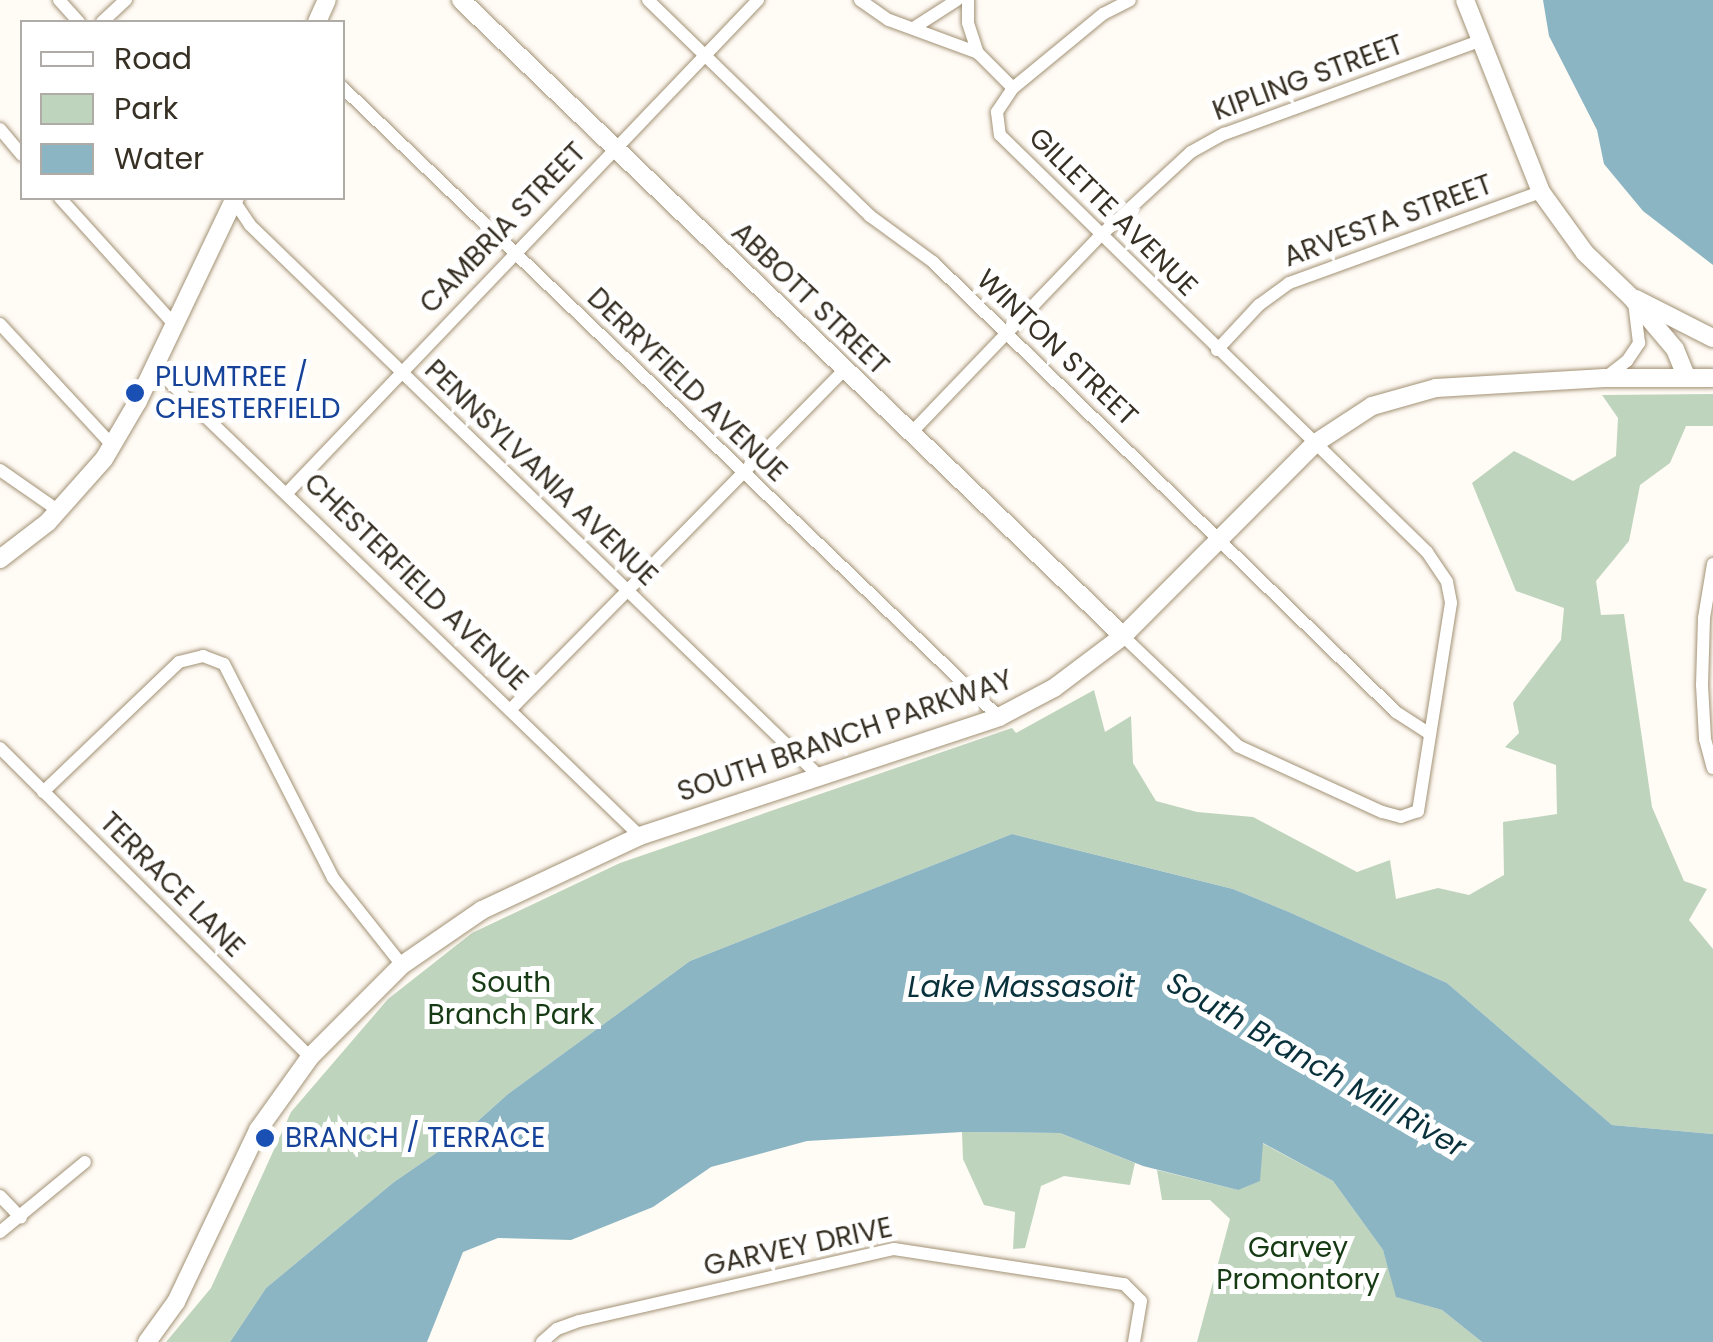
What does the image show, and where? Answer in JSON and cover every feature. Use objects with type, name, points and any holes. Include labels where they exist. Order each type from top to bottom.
[{"type":"main road","name":"ABBOTT STREET","points":[[460,0],[1123,636]]},
{"type":"main road","points":[[1465,0],[1541,192],[1585,253],[1631,297],[1676,349],[1687,378]]},
{"type":"main road","points":[[0,560],[59,511],[113,446],[234,200]]},
{"type":"main road","points":[[1631,297],[1713,338]]},
{"type":"main road","name":"SOUTH BRANCH PARKWAY","points":[[147,1342],[176,1302],[258,1130],[310,1057],[402,965],[482,910],[640,836],[999,717],[1054,688],[1123,636],[1314,444],[1372,406],[1436,388],[1605,378],[1713,378]]},
{"type":"street","points":[[59,0],[78,20]]},
{"type":"street","points":[[104,20],[126,0]]},
{"type":"street","name":"WINTON STREET","points":[[648,0],[870,216],[920,250],[1396,712],[1430,734]]},
{"type":"street","name":"CAMBRIA STREET","points":[[288,494],[758,0]]},
{"type":"street","points":[[860,0],[889,20],[978,53],[1013,88],[1102,14],[1130,0]]},
{"type":"street","points":[[915,27],[957,0]]},
{"type":"street","points":[[968,0],[968,23],[978,53]]},
{"type":"street","name":"KIPLING STREET","points":[[910,434],[1172,166],[1216,138],[1480,41]]},
{"type":"street","name":"GILLETTE AVENUE","points":[[1013,88],[997,112],[1000,135],[1427,552],[1447,582],[1451,603],[1430,734]]},
{"type":"street","name":"DERRYFIELD AVENUE","points":[[345,91],[999,717]]},
{"type":"street","points":[[0,130],[20,153]]},
{"type":"street","name":"ARVESTA STREET","points":[[1217,350],[1259,305],[1290,283],[1541,192]]},
{"type":"street","points":[[62,200],[174,324]]},
{"type":"street","name":"PENNSYLVANIA AVENUE","points":[[235,200],[250,225],[820,777]]},
{"type":"street","points":[[1605,378],[1627,360],[1639,343],[1639,318],[1631,297]]},
{"type":"street","points":[[0,324],[113,446]]},
{"type":"street","name":"CHESTERFIELD AVENUE","points":[[154,367],[512,708],[640,836]]},
{"type":"street","points":[[512,708],[740,470],[844,370]]},
{"type":"street","points":[[0,470],[59,511]]},
{"type":"street","points":[[1713,564],[1704,618],[1702,685],[1703,725],[1713,768]]},
{"type":"street","points":[[1123,636],[1238,746],[1382,812],[1401,817],[1418,810],[1430,734]]},
{"type":"street","points":[[44,792],[179,662],[204,656],[224,664],[333,878],[402,965]]},
{"type":"street","name":"TERRACE LANE","points":[[0,748],[310,1057]]},
{"type":"street","points":[[0,1232],[86,1162]]},
{"type":"street","points":[[0,1196],[21,1218]]},
{"type":"street","name":"GARVEY DRIVE","points":[[542,1342],[557,1329],[579,1321],[875,1251],[904,1250],[1128,1286],[1142,1305],[1134,1342]]},
{"type":"green space","name":"South Branch Park","points":[[1713,394],[1713,426],[1686,426],[1670,463],[1640,485],[1629,541],[1596,581],[1601,615],[1624,614],[1652,807],[1684,881],[1707,889],[1689,920],[1713,949],[1713,1134],[1612,1125],[1447,983],[1289,912],[1233,889],[1012,834],[690,961],[508,1094],[461,1136],[394,1182],[266,1288],[230,1342],[166,1342],[211,1288],[291,1112],[388,999],[472,933],[620,863],[1012,728],[1016,733],[1094,690],[1105,732],[1131,716],[1133,763],[1156,801],[1197,812],[1253,817],[1357,872],[1390,860],[1396,899],[1438,888],[1469,895],[1504,875],[1503,822],[1557,814],[1556,765],[1505,747],[1519,733],[1513,703],[1561,640],[1564,608],[1516,591],[1472,483],[1514,451],[1573,481],[1616,456],[1618,418],[1602,395]]},
{"type":"green space","points":[[962,1132],[1060,1133],[1135,1163],[1130,1185],[1064,1176],[1041,1186],[1025,1248],[1013,1249],[1015,1212],[984,1205],[963,1159]]},
{"type":"green space","name":"Garvey Promontory","points":[[1262,1143],[1333,1181],[1383,1250],[1397,1297],[1442,1310],[1482,1342],[1197,1342],[1230,1219],[1210,1200],[1162,1200],[1157,1170],[1238,1190]]},
{"type":"water","points":[[1543,0],[1713,0],[1713,265],[1643,211],[1604,164],[1597,130],[1549,36]]},
{"type":"water","name":"Lake Massasoit","points":[[1012,834],[1233,889],[1289,912],[1447,983],[1612,1125],[1713,1134],[1713,1342],[1482,1342],[1442,1310],[1396,1297],[1383,1250],[1333,1181],[1263,1143],[1260,1181],[1238,1190],[1143,1166],[1060,1133],[962,1132],[807,1141],[711,1167],[653,1207],[571,1240],[498,1238],[463,1252],[427,1342],[230,1342],[266,1288],[394,1182],[461,1136],[508,1094],[690,961]]},
{"type":"place","name":"PLUMTREE / CHESTERFIELD","points":[[135,393]]},
{"type":"place","name":"BRANCH / TERRACE","points":[[265,1138]]},
{"type":"water label","name":"South Branch Mill River","points":[[1316,1065]]}]
